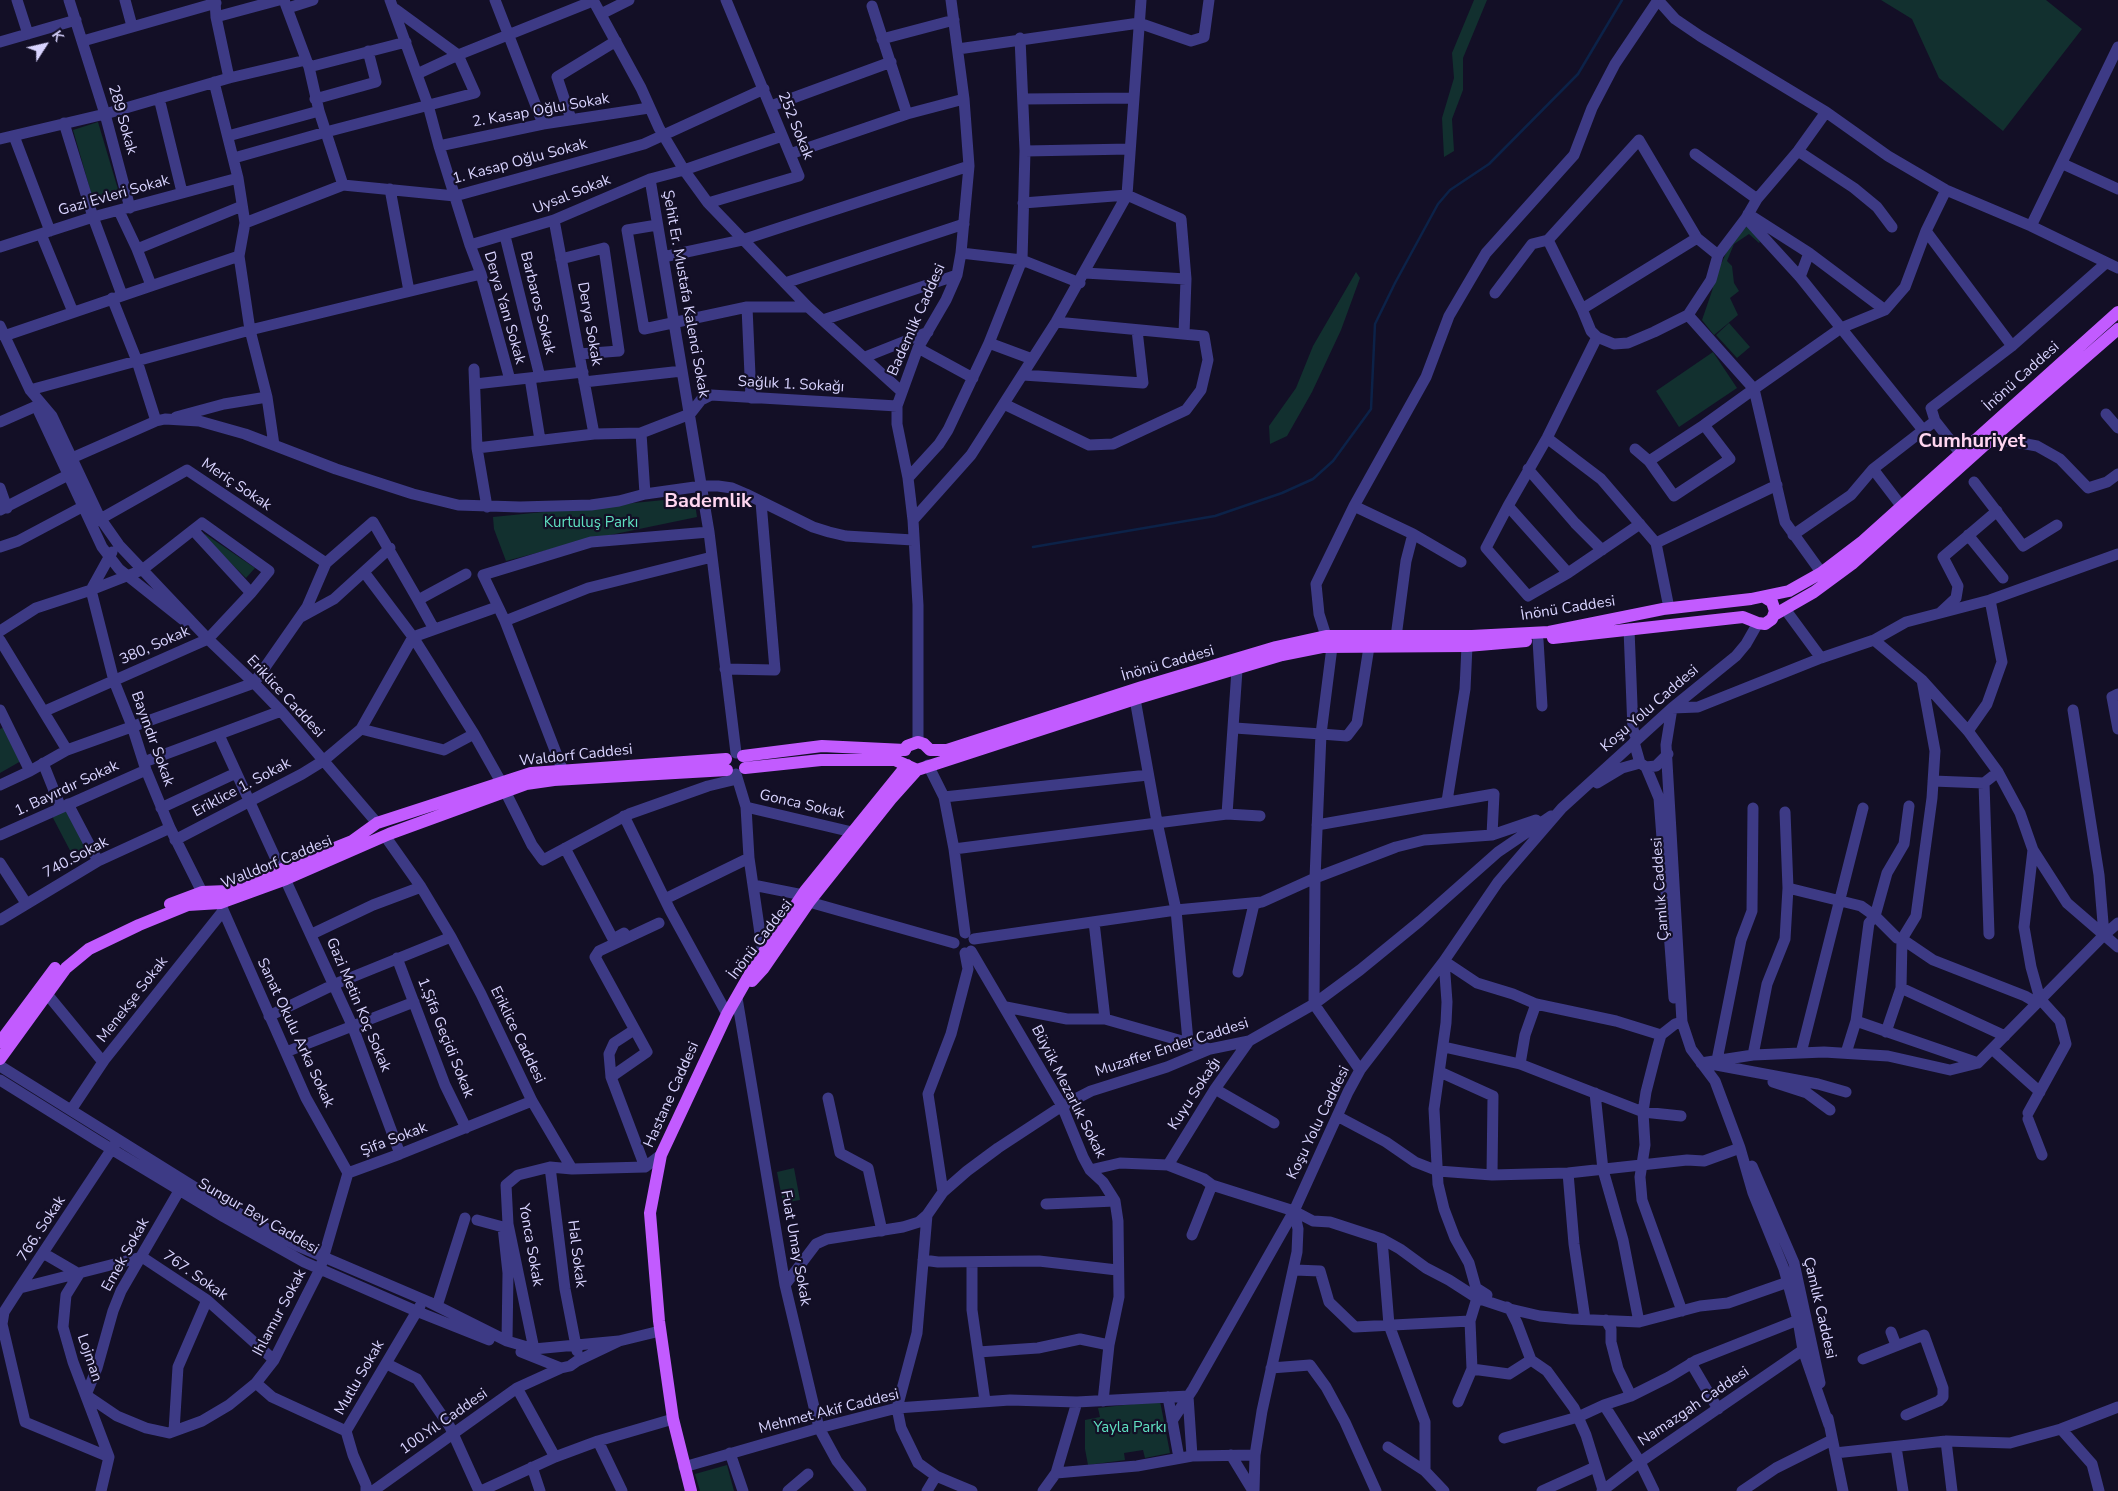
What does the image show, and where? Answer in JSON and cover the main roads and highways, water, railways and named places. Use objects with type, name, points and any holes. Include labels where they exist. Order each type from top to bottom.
[{"type":"main road","name":"İnönü Caddesi","points":[[930,750],[947,750],[1142,687],[1276,647],[1329,641],[1396,637],[1549,632],[1668,608],[1760,598],[1789,591],[1825,578],[1863,541],[2118,312]]},
{"type":"main road","name":"İnönü Caddesi","points":[[1780,612],[1889,533],[1988,442],[2118,330]]},
{"type":"main road","points":[[1760,598],[1768,599],[1780,612],[1768,622],[1755,622],[1749,615],[1749,607],[1750,603],[1760,598]]},
{"type":"main road","name":"İnönü Caddesi","points":[[737,998],[763,969],[806,899],[852,832],[899,777],[917,767],[1282,655],[1322,647],[1329,641],[1368,646],[1467,646],[1742,617],[1755,622]]},
{"type":"main road","points":[[924,744],[930,750],[932,756],[917,767],[903,758],[910,746],[924,744]]},
{"type":"main road","name":"Waldorf Caddesi","points":[[384,829],[503,786],[531,773],[736,766],[822,746],[910,746]]},
{"type":"main road","name":"Waldorf Caddesi","points":[[503,786],[554,780],[821,760],[895,760],[917,767]]},
{"type":"main road","name":"İnönü Caddesi","points":[[737,998],[763,954],[806,899],[917,767]]},
{"type":"main road","name":"Walldorf Caddesi","points":[[0,1059],[66,968],[89,949],[139,925],[188,905],[221,907],[284,875],[384,829]]},
{"type":"main road","name":"Walldorf Caddesi","points":[[0,1042],[57,965],[77,949],[115,928],[191,894],[227,892],[284,875]]},
{"type":"main road","name":"Hastane Caddesi","points":[[691,1491],[673,1419],[660,1331],[650,1213],[662,1155],[727,1014],[737,998]]},
{"type":"waterway","points":[[1033,547],[1215,516],[1282,493],[1313,479],[1333,461],[1371,409],[1375,324],[1438,204],[1450,190],[1489,164],[1578,74],[1622,0]]},
{"type":"district","name":"Cumhuriyet","points":[[1972,442]]},
{"type":"district","name":"Bademlik","points":[[708,502]]},
{"type":"park label","name":"Kurtuluş Parkı","points":[[591,523]]},
{"type":"park label","name":"Yayla Parkı","points":[[1130,1428]]}]
